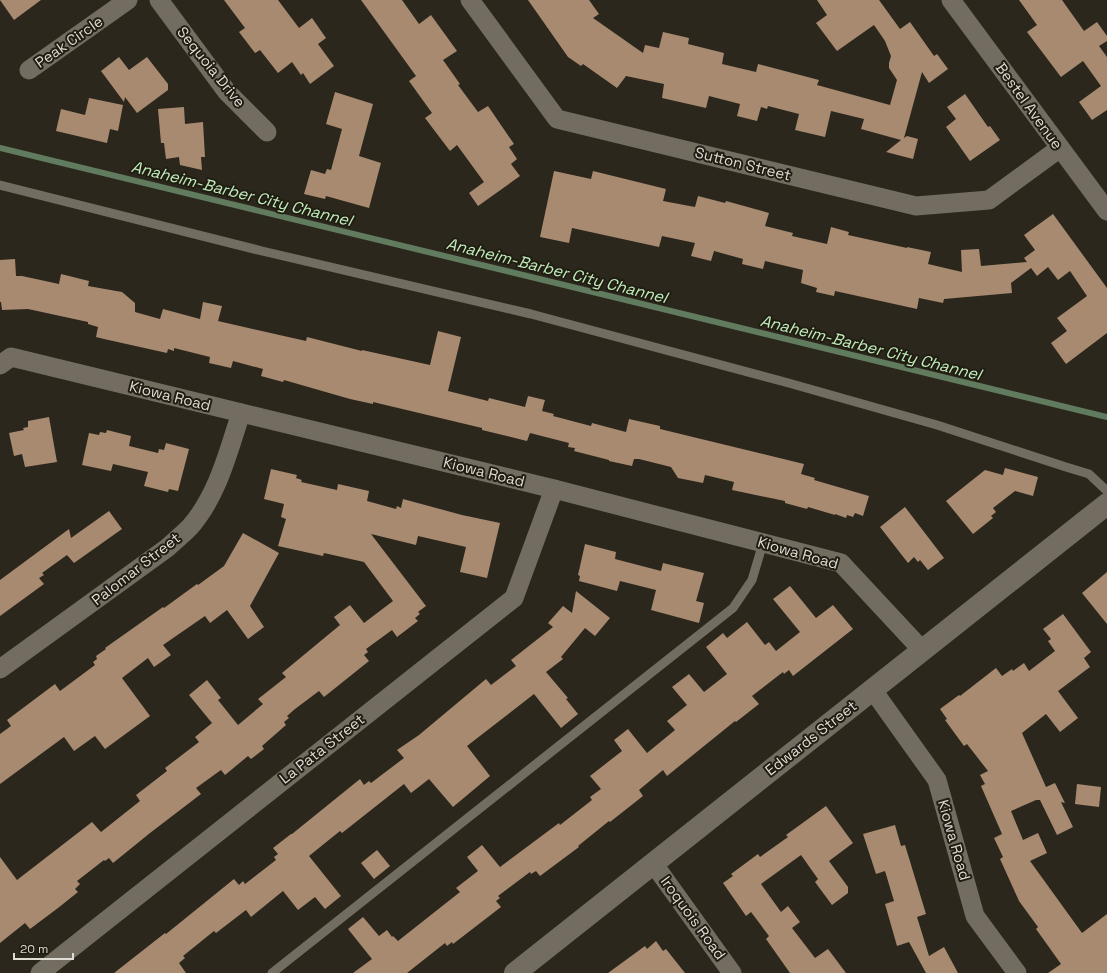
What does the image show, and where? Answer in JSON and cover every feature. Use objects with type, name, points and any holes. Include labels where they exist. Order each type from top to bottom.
[{"type":"street","name":"Peak Circle","points":[[29,70],[128,0]]},
{"type":"street","name":"Sequoia Drive","points":[[159,0],[227,92],[267,132]]},
{"type":"street","name":"Sutton Street","points":[[470,0],[557,119],[916,206],[989,200],[1060,148]]},
{"type":"street","name":"Bestel Avenue","points":[[951,0],[1107,211]]},
{"type":"street","name":"Kiowa Road","points":[[6,361],[241,413],[554,489],[841,563],[922,650]]},
{"type":"street","name":"Palomar Street","points":[[0,669],[161,552],[190,527],[205,505],[219,480],[241,413]]},
{"type":"street","name":"La Pata Street","points":[[40,973],[514,598],[554,489]]},
{"type":"street","name":"Edwards Street","points":[[515,973],[1106,503]]},
{"type":"street","name":"Kiowa Road","points":[[872,690],[937,780],[975,916],[1016,973]]},
{"type":"street","name":"Iroquois Road","points":[[653,863],[732,973]]},
{"type":"lane","points":[[0,185],[262,251],[531,314],[936,424],[1089,474],[1106,503]]},
{"type":"lane","points":[[272,973],[733,608],[752,580],[763,543]]},
{"type":"building","points":[[0,0],[41,0],[14,20]]},
{"type":"building","points":[[224,0],[278,0],[299,28],[312,18],[326,38],[318,44],[334,66],[310,84],[303,73],[301,75],[292,62],[278,73],[260,50],[255,53],[239,32],[245,28]]},
{"type":"building","points":[[361,0],[402,0],[419,24],[431,15],[457,51],[443,60],[460,84],[458,85],[478,112],[488,106],[514,144],[509,147],[517,159],[511,164],[520,176],[478,206],[469,193],[484,182],[457,145],[450,151],[425,118],[432,113],[409,81],[416,76]]},
{"type":"building","points":[[528,0],[589,0],[599,14],[593,18],[643,53],[645,45],[659,48],[663,32],[689,38],[688,44],[724,53],[722,64],[756,72],[758,64],[819,80],[817,85],[890,105],[897,80],[889,68],[891,56],[885,41],[874,25],[837,51],[816,23],[827,15],[817,0],[879,0],[900,29],[910,22],[934,56],[937,54],[948,69],[929,83],[922,72],[904,138],[907,136],[918,139],[913,159],[886,152],[901,140],[861,129],[864,119],[831,111],[825,137],[795,130],[799,114],[768,106],[767,109],[761,107],[757,121],[737,116],[740,104],[709,96],[706,108],[662,98],[664,84],[626,76],[617,88],[583,64],[581,66],[568,57]]},
{"type":"building","points":[[1019,0],[1062,0],[1084,31],[1097,22],[1107,36],[1107,41],[1099,46],[1107,57],[1107,110],[1092,120],[1079,102],[1101,86],[1083,61],[1061,77],[1027,32],[1037,25]]},
{"type":"building","points":[[119,57],[129,70],[147,57],[168,84],[168,90],[137,113],[125,97],[124,102],[101,71]]},
{"type":"building","points":[[335,92],[373,104],[359,156],[381,163],[369,208],[326,196],[325,199],[304,194],[311,170],[325,174],[327,169],[331,170],[342,129],[326,124]]},
{"type":"building","points":[[965,94],[988,127],[990,126],[1000,140],[970,161],[946,127],[956,119],[947,107]]},
{"type":"building","points":[[89,98],[123,105],[118,131],[110,129],[107,143],[56,131],[61,109],[85,115]]},
{"type":"building","points":[[184,107],[185,124],[203,122],[205,157],[201,157],[202,170],[180,165],[179,157],[166,159],[164,143],[161,143],[158,109]]},
{"type":"building","points":[[554,171],[591,179],[593,171],[666,189],[663,201],[695,207],[698,196],[725,203],[726,201],[769,213],[765,226],[793,233],[792,236],[827,244],[831,227],[849,232],[848,235],[931,252],[928,264],[962,272],[961,250],[979,249],[981,266],[1027,262],[1024,258],[1035,250],[1024,235],[1053,214],[1107,288],[1107,333],[1066,364],[1051,343],[1067,331],[1057,318],[1087,296],[1070,271],[1058,280],[1048,267],[1037,276],[1031,268],[1011,283],[1012,293],[944,299],[943,303],[919,298],[917,309],[835,291],[834,296],[816,292],[817,288],[801,283],[803,270],[765,261],[763,269],[742,264],[743,259],[714,251],[711,261],[691,256],[695,243],[662,236],[659,247],[572,228],[569,243],[540,237]]},
{"type":"building","points":[[15,259],[16,276],[59,284],[61,274],[89,281],[88,286],[122,292],[135,303],[135,312],[160,319],[163,309],[200,319],[203,302],[222,306],[218,321],[306,341],[307,337],[362,351],[430,365],[438,331],[461,337],[448,391],[488,401],[489,398],[525,407],[528,396],[545,400],[542,411],[554,414],[553,416],[591,426],[592,423],[626,432],[629,419],[660,426],[660,429],[804,464],[801,474],[815,478],[814,480],[869,496],[863,516],[855,513],[853,517],[847,515],[846,518],[808,507],[807,509],[785,503],[785,501],[732,490],[734,482],[705,475],[703,483],[678,478],[671,467],[639,459],[634,459],[632,466],[574,451],[575,448],[568,447],[569,443],[530,433],[527,441],[482,430],[482,428],[373,402],[373,404],[350,399],[284,380],[283,382],[261,376],[263,369],[233,361],[231,368],[209,363],[210,357],[174,348],[174,351],[168,349],[167,353],[96,337],[98,327],[88,324],[88,322],[28,309],[2,310],[0,302],[0,260]]},
{"type":"building","points":[[49,417],[57,462],[25,467],[22,454],[14,456],[9,433],[24,430],[23,428],[28,427],[28,421]]},
{"type":"building","points":[[107,430],[131,436],[129,446],[158,453],[159,449],[164,450],[166,443],[189,449],[178,491],[169,489],[168,492],[144,486],[148,472],[113,464],[111,471],[82,465],[89,433],[99,435],[100,432],[106,433]]},
{"type":"building","points":[[1005,468],[1038,477],[1033,496],[1015,491],[993,508],[996,512],[991,516],[993,518],[973,534],[946,501],[985,470],[1003,475]]},
{"type":"building","points":[[271,469],[297,475],[296,478],[302,480],[301,482],[337,490],[338,484],[369,491],[367,501],[396,509],[397,506],[401,508],[403,499],[462,515],[500,523],[487,578],[460,572],[466,547],[418,536],[416,545],[371,534],[426,606],[418,612],[420,614],[415,618],[418,621],[397,637],[392,630],[366,649],[368,652],[364,655],[369,661],[324,697],[319,691],[295,709],[287,716],[289,718],[284,722],[286,725],[262,746],[264,749],[251,759],[248,756],[225,775],[221,770],[196,788],[201,794],[113,863],[109,858],[105,861],[104,860],[77,881],[80,884],[75,889],[78,892],[58,908],[30,929],[25,923],[0,943],[0,857],[17,880],[92,822],[101,832],[140,801],[136,795],[167,771],[165,768],[199,742],[195,737],[212,723],[189,695],[207,680],[221,698],[218,700],[238,725],[263,704],[258,699],[286,677],[282,673],[340,625],[334,617],[350,605],[364,623],[393,601],[364,562],[324,553],[323,556],[278,546],[286,519],[281,517],[284,504],[264,499]]},
{"type":"building","points":[[905,507],[944,558],[928,570],[920,560],[918,562],[914,557],[908,563],[880,527]]},
{"type":"building","points":[[109,511],[122,529],[74,563],[67,555],[42,573],[44,575],[39,578],[44,584],[0,616],[0,580],[69,529],[71,538]]},
{"type":"building","points":[[243,533],[279,553],[250,606],[264,627],[248,639],[227,610],[210,623],[205,616],[163,645],[171,655],[154,667],[148,658],[122,678],[150,716],[105,749],[95,736],[74,751],[64,737],[0,784],[0,734],[11,726],[7,720],[55,684],[60,691],[95,665],[93,662],[97,659],[96,656],[106,649],[105,648],[224,566]]},
{"type":"building","points":[[585,544],[616,552],[615,559],[661,571],[663,563],[704,573],[696,601],[704,603],[699,623],[651,610],[656,590],[620,581],[617,591],[579,581],[580,576],[578,575]]},
{"type":"building","points":[[1107,572],[1107,624],[1082,593]]},
{"type":"building","points":[[790,586],[816,618],[833,605],[853,629],[793,676],[789,670],[784,674],[783,672],[752,696],[759,704],[736,722],[735,721],[667,776],[663,770],[639,790],[643,796],[610,822],[609,821],[578,846],[579,847],[540,876],[536,871],[531,874],[530,872],[498,896],[500,898],[496,901],[501,907],[453,944],[452,942],[447,946],[445,943],[407,973],[353,973],[372,959],[348,929],[363,917],[379,936],[387,930],[392,937],[393,936],[398,941],[460,892],[456,888],[478,871],[467,857],[482,845],[500,867],[559,823],[560,825],[592,800],[590,797],[601,789],[590,776],[622,751],[614,740],[628,729],[647,753],[675,730],[667,721],[687,705],[672,687],[689,674],[704,692],[727,674],[706,647],[723,633],[727,638],[747,622],[765,645],[769,642],[776,651],[800,632],[773,599]]},
{"type":"building","points":[[576,591],[610,618],[595,636],[585,628],[561,657],[563,659],[546,672],[568,698],[566,699],[578,714],[561,728],[534,694],[467,746],[490,776],[453,807],[429,779],[411,793],[404,784],[342,833],[340,831],[309,856],[341,896],[325,909],[315,897],[298,910],[283,891],[251,917],[246,910],[216,933],[214,931],[183,956],[185,958],[179,963],[186,973],[114,973],[165,933],[166,934],[234,879],[239,885],[243,881],[245,884],[276,860],[274,857],[278,854],[273,848],[360,779],[364,785],[369,781],[371,783],[404,758],[397,750],[419,735],[486,679],[491,685],[516,666],[511,660],[553,627],[548,623],[563,606],[572,613]]},
{"type":"building","points":[[1063,614],[1091,652],[1084,658],[1090,667],[1058,691],[1078,718],[1060,732],[1046,714],[1022,733],[1046,787],[1055,783],[1065,803],[1061,802],[1073,827],[1057,835],[1040,800],[1036,800],[1011,811],[1023,840],[1038,833],[1047,853],[1030,861],[1082,933],[1107,914],[1107,973],[1048,973],[1061,964],[1036,929],[1038,927],[1019,901],[1000,859],[1003,857],[994,838],[1002,834],[981,786],[985,784],[980,775],[988,771],[967,744],[964,746],[945,720],[947,719],[940,709],[959,695],[960,696],[996,668],[1002,676],[1012,669],[1013,671],[1024,663],[1029,671],[1055,651],[1048,641],[1051,639],[1043,629]]},
{"type":"building","points":[[1077,784],[1101,787],[1099,807],[1075,804]]},
{"type":"building","points":[[826,806],[853,843],[829,861],[848,887],[848,893],[832,905],[815,882],[818,879],[801,855],[761,884],[781,912],[788,906],[800,922],[792,928],[815,958],[828,949],[846,973],[790,973],[766,939],[769,936],[751,912],[746,916],[723,883],[733,876],[731,874],[758,854],[760,857],[788,837],[786,835]]},
{"type":"building","points":[[895,825],[901,846],[905,845],[926,914],[917,917],[929,956],[944,947],[958,973],[926,973],[909,942],[897,946],[885,904],[894,901],[885,871],[876,874],[863,834]]},
{"type":"building","points":[[377,850],[390,866],[374,879],[361,863]]},
{"type":"building","points":[[656,941],[663,951],[666,949],[685,973],[608,973],[645,946],[647,949]]},
{"type":"waterway","name":"Anaheim-Barber City Channel","points":[[0,148],[1107,417]]}]
